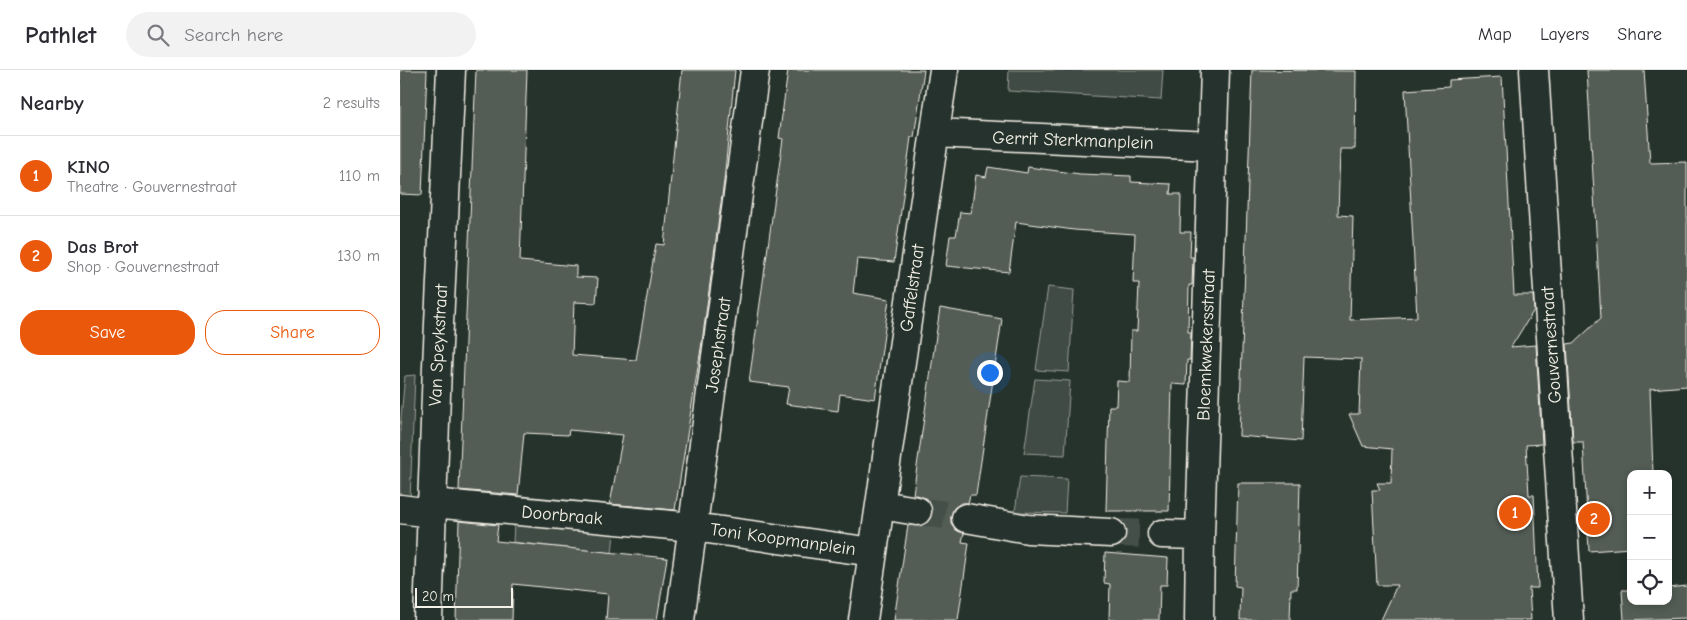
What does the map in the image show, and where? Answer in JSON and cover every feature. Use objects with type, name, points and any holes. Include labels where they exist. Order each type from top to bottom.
[{"type":"street","name":"Van Speykstraat","points":[[428,620],[431,508],[451,70]]},
{"type":"street","name":"Josephstraat","points":[[680,620],[755,70]]},
{"type":"street","name":"Gaffelstraat","points":[[864,620],[944,70]]},
{"type":"street","name":"Bloemkwekersstraat","points":[[1199,620],[1215,70]]},
{"type":"street","name":"Gouvernestraat","points":[[1534,70],[1569,620]]},
{"type":"street","name":"Gerrit Sterkmanplein","points":[[935,134],[1212,146]]},
{"type":"street","points":[[881,505],[917,511]]},
{"type":"street","name":"Doorbraak","points":[[400,509],[431,508],[693,526]]},
{"type":"street","points":[[966,518],[1028,529],[1111,532]]},
{"type":"street","name":"Toni Koopmanplein","points":[[693,526],[873,552]]},
{"type":"street","points":[[1162,534],[1200,535]]},
{"type":"shaded area","points":[[1009,70],[1163,70],[1161,100],[1008,91]]},
{"type":"shaded area","points":[[1048,287],[1074,290],[1069,372],[1036,370]]},
{"type":"shaded area","points":[[415,375],[410,499],[400,497],[400,427],[405,376]]},
{"type":"shaded area","points":[[1035,379],[1070,381],[1065,455],[1024,453]]},
{"type":"shaded area","points":[[1020,477],[1067,479],[1065,513],[1015,512]]},
{"type":"shaded area","points":[[514,523],[614,533],[612,553],[513,542]]},
{"type":"building","points":[[400,70],[427,70],[422,195],[400,194]]},
{"type":"building","points":[[476,70],[527,70],[520,261],[576,266],[576,277],[598,278],[596,303],[574,302],[572,355],[636,360],[656,244],[664,245],[682,70],[735,70],[724,181],[702,342],[675,510],[610,504],[623,435],[569,430],[568,435],[524,433],[518,495],[459,490]]},
{"type":"building","points":[[788,70],[924,70],[914,137],[911,137],[894,262],[857,259],[853,293],[889,299],[875,399],[840,394],[838,411],[786,404],[789,387],[749,382],[783,139],[779,138]]},
{"type":"building","points":[[1252,70],[1356,71],[1355,149],[1340,149],[1338,215],[1353,216],[1350,320],[1417,317],[1405,90],[1449,87],[1449,80],[1502,77],[1514,295],[1533,295],[1534,310],[1511,347],[1536,345],[1542,444],[1526,445],[1529,495],[1534,495],[1538,588],[1529,588],[1531,620],[1381,620],[1397,585],[1377,585],[1372,490],[1380,490],[1377,483],[1391,483],[1392,449],[1363,446],[1349,414],[1359,414],[1361,359],[1304,357],[1301,441],[1239,436]]},
{"type":"building","points":[[1587,70],[1644,70],[1650,163],[1687,162],[1687,386],[1650,389],[1653,470],[1627,470],[1627,548],[1589,551],[1583,442],[1573,442],[1567,344],[1574,343],[1601,318]]},
{"type":"building","points":[[988,167],[1027,173],[1028,167],[1080,174],[1131,176],[1131,182],[1171,184],[1170,194],[1181,194],[1180,232],[1191,232],[1190,257],[1193,257],[1192,285],[1189,285],[1188,332],[1191,332],[1190,360],[1187,360],[1186,385],[1172,384],[1169,511],[1106,511],[1109,406],[1116,406],[1117,381],[1130,382],[1131,331],[1137,331],[1139,283],[1133,283],[1135,234],[1074,230],[1016,222],[1009,272],[946,266],[950,236],[956,236],[960,212],[971,213],[976,175],[986,177]]},
{"type":"building","points":[[940,308],[1002,319],[976,495],[970,495],[968,503],[961,503],[954,508],[951,516],[951,523],[956,530],[964,533],[962,542],[969,543],[958,620],[894,620],[908,525],[923,525],[929,521],[932,513],[931,505],[927,499],[913,494]]},
{"type":"building","points":[[1238,483],[1300,483],[1297,589],[1291,589],[1290,620],[1240,620],[1241,587],[1235,586]]},
{"type":"building","points":[[459,521],[498,525],[496,541],[667,558],[657,620],[606,620],[608,594],[513,584],[512,620],[456,620]]},
{"type":"building","points":[[1105,553],[1168,558],[1167,585],[1160,585],[1159,620],[1109,620],[1110,584],[1104,583]]},
{"type":"building","points":[[1687,586],[1687,618],[1624,620],[1622,590],[1627,590],[1627,605],[1672,605],[1672,588]]},
{"type":"tunnel","points":[[917,511],[966,518]]},
{"type":"tunnel","points":[[1111,533],[1162,534]]},
{"type":"place","name":"KINO","points":[[1515,513]]},
{"type":"place","name":"Das Brot","points":[[1594,519]]}]
